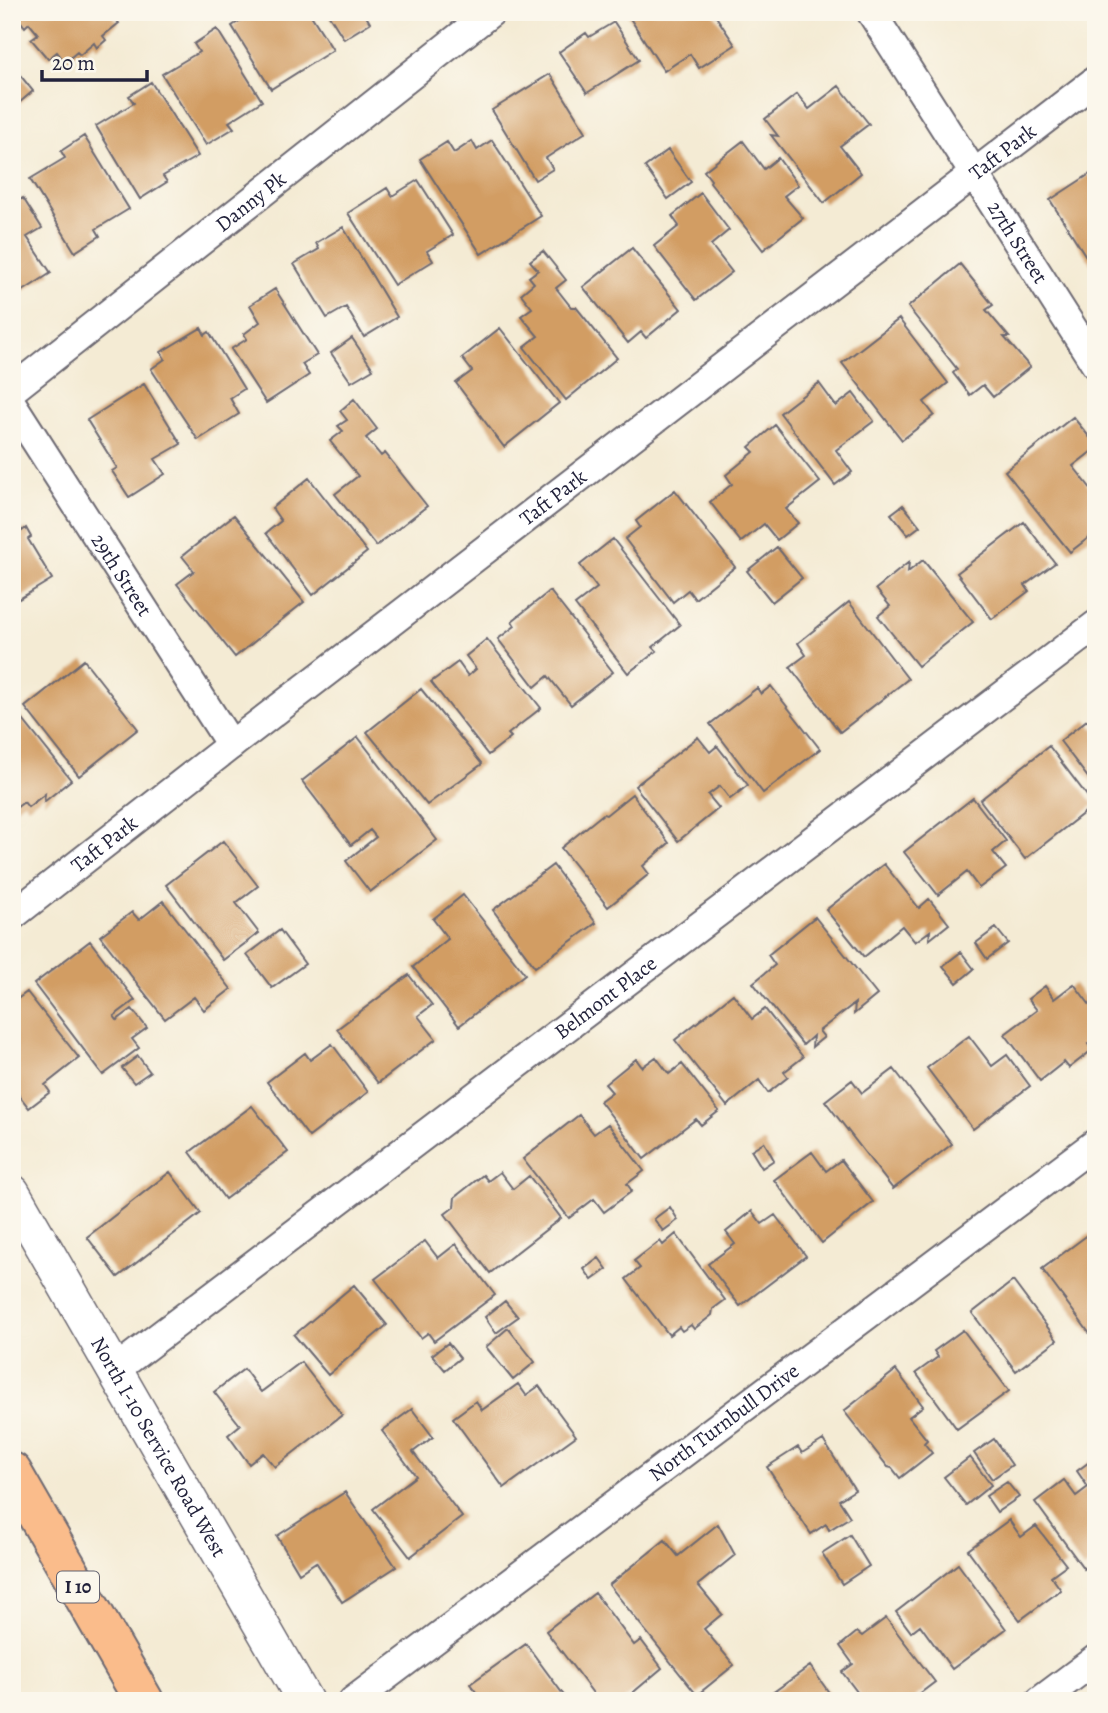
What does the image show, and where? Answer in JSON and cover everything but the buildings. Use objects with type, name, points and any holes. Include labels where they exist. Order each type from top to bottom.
[{"type":"highway","name":"I 10","points":[[12,1472],[144,1701]]},
{"type":"street","name":"Danny Pk","points":[[12,390],[491,12]]},
{"type":"street","name":"27th Street","points":[[871,12],[1096,365]]},
{"type":"street","name":"Taft Park","points":[[12,916],[1096,80]]},
{"type":"street","name":"29th Street","points":[[12,404],[231,745]]},
{"type":"street","name":"Belmont Place","points":[[115,1370],[1096,625]]},
{"type":"street","name":"North Turnbull Drive","points":[[353,1701],[1096,1143]]},
{"type":"street","name":"North I-10 Service Road West","points":[[12,1192],[306,1701]]},
{"type":"street","points":[[1040,1701],[1096,1659]]}]
